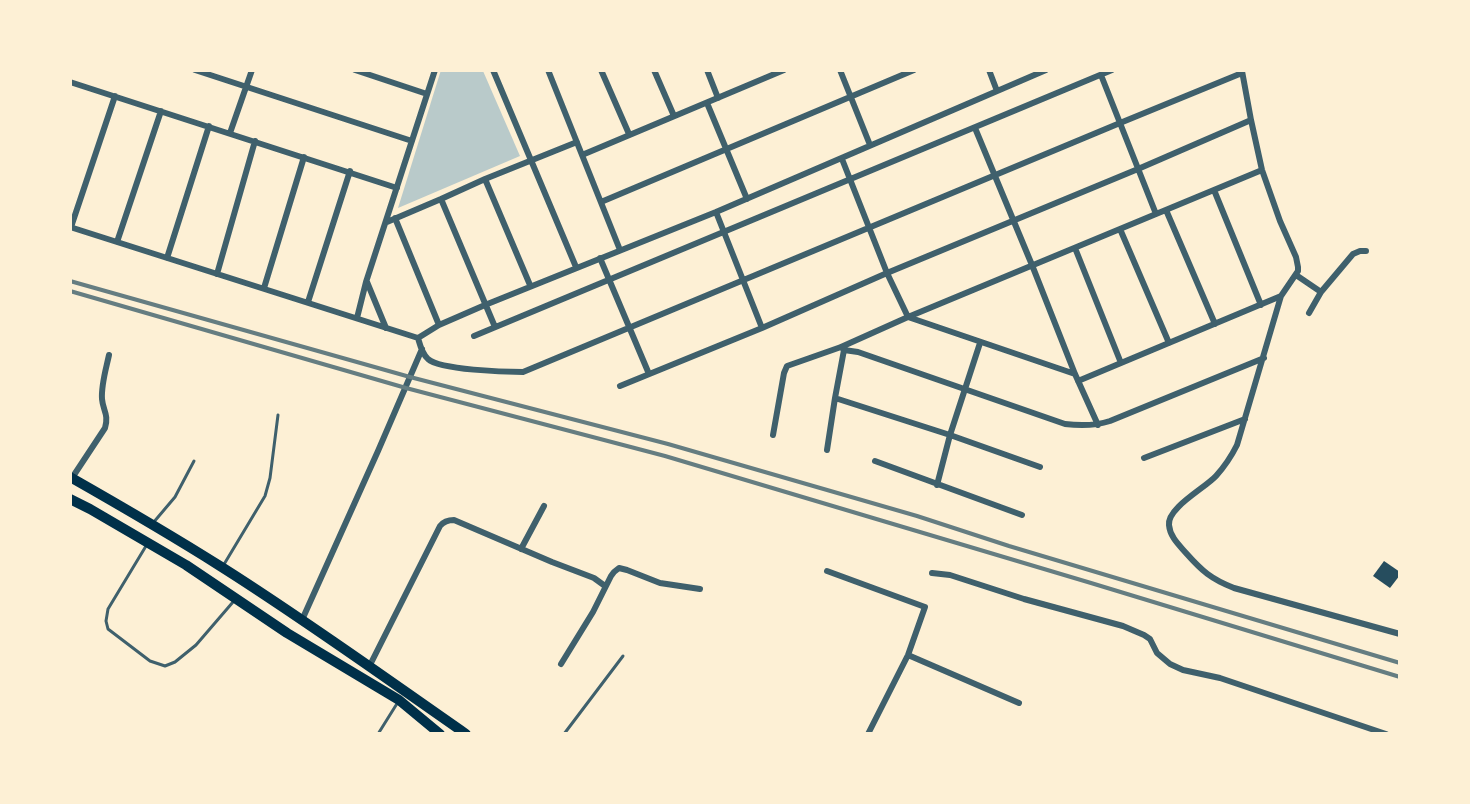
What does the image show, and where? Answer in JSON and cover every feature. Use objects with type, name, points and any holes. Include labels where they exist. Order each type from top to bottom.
[{"type":"highway","points":[[71,478],[222,568],[466,734]]},
{"type":"highway","points":[[70,499],[186,565],[287,633],[399,700],[440,734]]},
{"type":"street","points":[[195,70],[412,141]]},
{"type":"street","points":[[230,133],[252,70]]},
{"type":"street","points":[[355,70],[427,94]]},
{"type":"street","points":[[357,318],[366,282],[435,70]]},
{"type":"street","points":[[493,70],[576,267]]},
{"type":"street","points":[[548,70],[620,250]]},
{"type":"street","points":[[601,70],[629,134]]},
{"type":"street","points":[[654,70],[674,116]]},
{"type":"street","points":[[707,70],[718,98]]},
{"type":"street","points":[[759,70],[763,79]]},
{"type":"street","points":[[582,155],[784,70]]},
{"type":"street","points":[[840,70],[870,145]]},
{"type":"street","points":[[601,202],[914,70]]},
{"type":"street","points":[[989,70],[997,91]]},
{"type":"street","points":[[115,96],[71,227],[418,338],[439,325],[530,285],[716,212],[1047,70]]},
{"type":"street","points":[[474,336],[1112,70]]},
{"type":"street","points":[[418,338],[426,358],[436,364],[498,372],[523,372],[1242,72],[1262,170],[1298,267],[1296,275],[1281,297],[1237,445],[1229,461],[1214,478],[1177,508],[1169,524],[1173,538],[1205,573],[1227,586],[1400,634]]},
{"type":"street","points":[[1101,75],[1156,214]]},
{"type":"street","points":[[70,82],[397,188]]},
{"type":"street","points":[[707,103],[747,199]]},
{"type":"street","points":[[117,242],[162,111]]},
{"type":"street","points":[[620,386],[1251,120]]},
{"type":"street","points":[[167,258],[209,126]]},
{"type":"street","points":[[975,128],[1076,377],[1098,425]]},
{"type":"street","points":[[217,274],[255,141]]},
{"type":"street","points":[[387,222],[577,142]]},
{"type":"street","points":[[264,288],[304,157]]},
{"type":"street","points":[[842,159],[868,228],[908,317],[1076,377],[1122,363],[1281,297]]},
{"type":"street","points":[[773,435],[787,366],[842,349],[908,317],[1262,170]]},
{"type":"street","points":[[308,302],[350,171]]},
{"type":"street","points":[[485,179],[530,285]]},
{"type":"street","points":[[1214,190],[1262,305]]},
{"type":"street","points":[[441,199],[495,327]]},
{"type":"street","points":[[1166,210],[1215,324]]},
{"type":"street","points":[[716,212],[762,328]]},
{"type":"street","points":[[395,218],[439,325]]},
{"type":"street","points":[[1120,229],[1169,343]]},
{"type":"street","points":[[1075,248],[1122,363]]},
{"type":"street","points":[[1309,313],[1321,292],[1353,254],[1366,251]]},
{"type":"street","points":[[600,258],[650,374]]},
{"type":"street","points":[[1296,275],[1321,292]]},
{"type":"street","points":[[366,282],[386,328]]},
{"type":"street","points":[[937,485],[950,435],[980,343]]},
{"type":"street","points":[[301,621],[374,462],[422,349]]},
{"type":"street","points":[[842,349],[858,352],[1065,424],[1079,426],[1098,425],[1264,358]]},
{"type":"street","points":[[827,450],[842,349]]},
{"type":"street","points":[[71,478],[105,428],[107,420],[102,393],[109,355]]},
{"type":"street","points":[[835,398],[1040,467]]},
{"type":"street","points":[[1144,458],[1245,419]]},
{"type":"street","points":[[875,461],[1022,515]]},
{"type":"street","points":[[521,549],[544,506]]},
{"type":"street","points":[[369,667],[440,526],[449,520],[454,520],[594,578],[605,586]]},
{"type":"street","points":[[561,664],[614,572],[622,568],[660,584],[700,589]]},
{"type":"street","points":[[827,571],[925,607],[908,655],[868,734]]},
{"type":"street","points":[[932,573],[950,575],[1024,599],[1123,626],[1150,639],[1157,653],[1170,664],[1183,670],[1220,678],[1386,734]]},
{"type":"street","points":[[908,655],[1019,703]]},
{"type":"lane","points":[[222,568],[265,496],[270,478],[278,415]]},
{"type":"lane","points":[[152,525],[175,497],[194,461]]},
{"type":"lane","points":[[148,543],[108,609],[106,621],[108,629],[150,661],[165,666],[175,662],[196,645],[236,598]]},
{"type":"lane","points":[[564,734],[623,656]]},
{"type":"lane","points":[[378,734],[399,700]]},
{"type":"shaded area","points":[[441,70],[483,71],[520,156],[398,208]]},
{"type":"building","points":[[1384,561],[1400,572],[1390,588],[1373,576]]},
{"type":"railway","points":[[70,281],[410,377],[668,444],[917,516],[1009,546],[1400,663]]},
{"type":"railway","points":[[70,291],[406,388],[665,456],[1400,677]]}]
